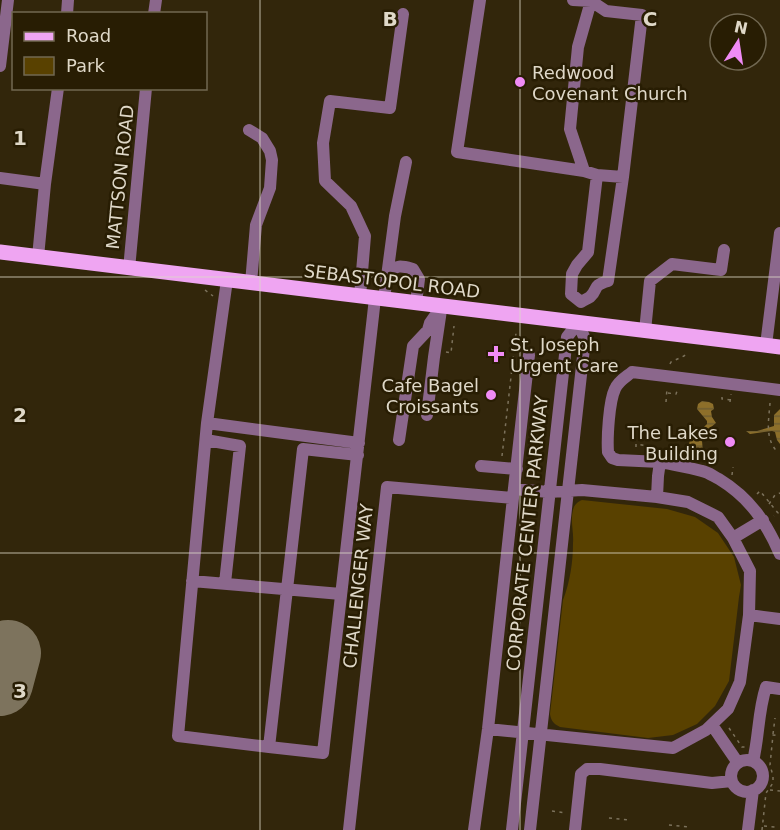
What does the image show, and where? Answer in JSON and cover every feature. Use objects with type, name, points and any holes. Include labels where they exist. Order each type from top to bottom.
[{"type":"main road","name":"SEBASTOPOL ROAD","points":[[0,252],[773,346]]},
{"type":"street","points":[[0,66],[8,0]]},
{"type":"street","points":[[480,0],[458,152],[584,171],[597,175],[623,177]]},
{"type":"street","points":[[573,0],[591,1],[606,11],[642,15],[608,281],[600,283],[595,287],[591,297],[581,302]]},
{"type":"street","points":[[584,171],[570,129],[578,47],[591,1]]},
{"type":"street","points":[[226,280],[207,423],[178,736],[323,753],[373,298],[365,236],[351,206],[325,182],[323,143],[330,101],[390,108],[403,14]]},
{"type":"street","points":[[38,257],[58,90]]},
{"type":"street","name":"MATTSON ROAD","points":[[129,269],[147,90]]},
{"type":"street","points":[[249,130],[262,138],[270,151],[272,160],[270,188],[256,225],[251,284]]},
{"type":"street","points":[[388,274],[395,216],[406,162]]},
{"type":"street","points":[[581,302],[571,294],[572,274],[588,252],[597,175]]},
{"type":"street","points":[[0,178],[45,184]]},
{"type":"street","points":[[773,346],[780,233]]},
{"type":"street","points":[[645,331],[650,281],[672,264],[721,270],[724,250]]},
{"type":"street","points":[[373,298],[388,274],[398,266],[413,269],[418,279],[416,303]]},
{"type":"street","points":[[578,323],[581,302]]},
{"type":"street","points":[[427,415],[442,306]]},
{"type":"street","points":[[399,440],[413,346],[428,330],[442,306]]},
{"type":"street","name":"CORPORATE CENTER PARKWAY","points":[[512,830],[567,337],[578,323],[585,339],[530,830]]},
{"type":"street","points":[[474,830],[488,729],[513,494],[521,466],[529,355]]},
{"type":"street","points":[[780,390],[632,372],[615,389],[610,414],[608,452],[612,458],[618,460],[660,462],[705,471],[730,486],[747,500],[763,520],[780,554]]},
{"type":"street","points":[[207,423],[358,449]]},
{"type":"street","points":[[206,440],[240,446],[225,583]]},
{"type":"street","points":[[269,747],[303,449],[358,449]]},
{"type":"street","points":[[657,497],[660,462]]},
{"type":"street","points":[[481,466],[521,466]]},
{"type":"street","name":"CHALLENGER WAY","points":[[349,830],[387,487],[513,494]]},
{"type":"street","points":[[488,729],[673,748],[706,730],[728,709],[740,682],[749,615],[750,571],[733,538],[718,518],[688,502],[582,490],[513,494]]},
{"type":"street","points":[[733,538],[763,520]]},
{"type":"street","points":[[192,580],[341,594]]},
{"type":"street","points":[[749,615],[780,619]]},
{"type":"street","points":[[753,761],[757,748],[762,699],[766,687],[780,689]]},
{"type":"street","points":[[712,725],[738,763]]},
{"type":"street","points":[[753,761],[758,764],[763,774],[760,784],[753,790],[743,791],[734,786],[732,771],[738,763],[753,761]]},
{"type":"street","points":[[575,830],[581,774],[587,769],[712,783],[732,781]]},
{"type":"street","points":[[748,830],[753,790]]},
{"type":"path","points":[[451,353],[454,326]]},
{"type":"path","points":[[502,459],[516,333]]},
{"type":"path","points":[[670,364],[687,353]]},
{"type":"path","points":[[666,402],[668,383]]},
{"type":"path","points":[[722,397],[730,401],[732,390]]},
{"type":"path","points":[[667,393],[676,394],[677,391]]},
{"type":"path","points":[[770,403],[768,417],[771,443],[775,449],[780,451]]},
{"type":"path","points":[[636,447],[636,444],[653,447]]},
{"type":"path","points":[[521,466],[535,464]]},
{"type":"path","points":[[769,504],[775,495],[780,493]]},
{"type":"path","points":[[762,830],[766,793],[773,776],[770,765],[776,718]]},
{"type":"path","points":[[729,728],[742,747],[750,747]]},
{"type":"path","points":[[773,735],[780,736]]},
{"type":"path","points":[[769,790],[780,791]]},
{"type":"path","points":[[552,811],[571,813]]},
{"type":"path","points":[[609,818],[629,820]]},
{"type":"path","points":[[669,825],[689,827]]},
{"type":"path","points":[[762,826],[775,827]]},
{"type":"green space","points":[[582,500],[667,509],[695,517],[718,533],[734,557],[741,585],[729,681],[715,706],[697,724],[673,735],[648,738],[560,727],[551,719],[563,600],[572,565],[572,514],[575,505]]},
{"type":"shaded area","points":[[702,401],[713,404],[714,409],[711,411],[716,423],[705,432],[702,441],[703,452],[697,454],[692,453],[688,448],[690,440],[707,424],[697,409],[698,404]]},
{"type":"shaded area","points":[[780,409],[780,444],[775,432],[750,434],[746,431],[757,431],[774,426],[774,415]]},
{"type":"runway","points":[[0,683],[8,653]]},
{"type":"place","name":"Redwood Covenant Church","points":[[520,82]]},
{"type":"place","name":"St. Joseph Urgent Care","points":[[496,354]]},
{"type":"place","name":"Cafe Bagel Croissants","points":[[491,395]]},
{"type":"place","name":"The Lakes Building","points":[[730,442]]}]
